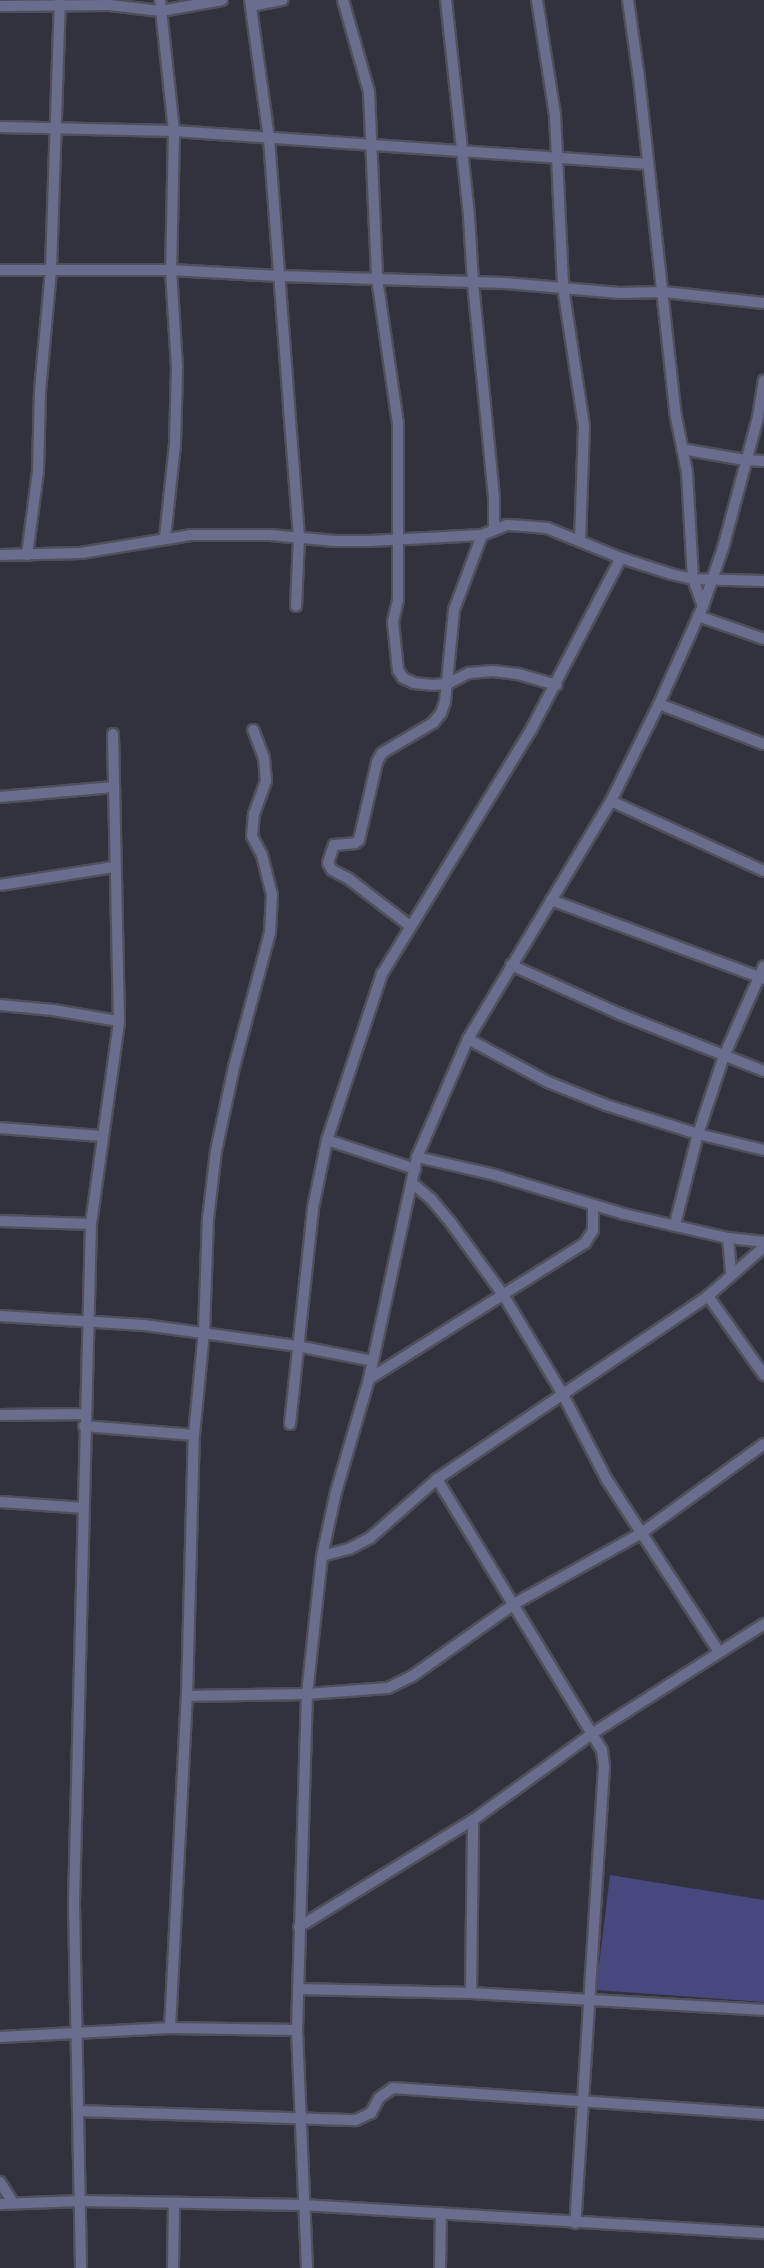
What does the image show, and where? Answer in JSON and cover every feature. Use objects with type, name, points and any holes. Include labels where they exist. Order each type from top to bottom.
[{"type":"street","points":[[0,6],[60,2],[160,5],[222,0]]},
{"type":"street","points":[[282,0],[251,3],[269,139],[299,538],[296,606]]},
{"type":"street","points":[[344,0],[369,92],[377,278],[398,423],[398,600],[393,622],[398,670],[403,678],[414,683],[432,685],[447,684],[469,673],[493,671],[518,674],[556,685]]},
{"type":"street","points":[[446,0],[494,498],[494,530]]},
{"type":"street","points":[[537,0],[547,52],[559,159],[563,287],[584,426],[580,541]]},
{"type":"street","points":[[628,0],[682,449],[687,472],[693,579],[703,606]]},
{"type":"street","points":[[27,555],[38,472],[40,391],[51,269],[60,2]]},
{"type":"street","points":[[160,5],[174,131],[171,270],[177,367],[175,444],[165,538]]},
{"type":"street","points":[[0,127],[174,131],[647,164]]},
{"type":"street","points":[[0,270],[171,270],[279,276],[377,278],[563,287],[620,293],[664,292],[764,303]]},
{"type":"street","points":[[307,2268],[297,2030],[307,1694],[322,1556],[336,1492],[369,1379],[417,1157],[468,1039],[610,801],[659,704],[703,606],[758,417],[764,380]]},
{"type":"street","points":[[682,449],[764,461]]},
{"type":"street","points":[[0,555],[81,553],[165,538],[215,534],[370,541],[482,535],[507,525],[547,528],[621,558],[693,579],[764,581]]},
{"type":"street","points":[[410,926],[349,879],[332,870],[328,863],[334,845],[355,843],[359,840],[376,762],[382,753],[433,723],[441,712],[447,684],[454,610],[482,535]]},
{"type":"street","points":[[290,1424],[313,1208],[327,1140],[382,974],[556,685],[594,606],[621,558]]},
{"type":"street","points":[[698,616],[764,639]]},
{"type":"street","points":[[659,704],[764,744]]},
{"type":"street","points":[[170,2028],[187,1696],[194,1435],[204,1332],[208,1219],[216,1151],[234,1067],[270,933],[272,895],[262,855],[252,836],[254,814],[266,781],[264,758],[254,730]]},
{"type":"street","points":[[81,2268],[74,1903],[84,1426],[92,1224],[101,1136],[119,1022],[112,734]]},
{"type":"street","points":[[0,796],[114,787]]},
{"type":"street","points":[[610,801],[764,871]]},
{"type":"street","points":[[0,885],[114,867]]},
{"type":"street","points":[[551,900],[762,978]]},
{"type":"street","points":[[511,964],[566,991],[764,1071]]},
{"type":"street","points":[[675,1224],[698,1134],[724,1056],[762,978],[764,966]]},
{"type":"street","points":[[0,1005],[53,1010],[119,1022]]},
{"type":"street","points":[[468,1039],[548,1082],[606,1105],[698,1134],[764,1150]]},
{"type":"street","points":[[0,1128],[101,1136]]},
{"type":"street","points":[[327,1140],[415,1169]]},
{"type":"street","points":[[417,1157],[495,1175],[593,1205],[728,1238],[764,1242]]},
{"type":"street","points":[[412,1184],[431,1199],[451,1223],[504,1296],[562,1393],[592,1454],[640,1534],[719,1652]]},
{"type":"street","points":[[369,1379],[585,1243],[592,1230],[593,1205]]},
{"type":"street","points":[[0,1221],[92,1224]]},
{"type":"street","points":[[728,1238],[731,1274]]},
{"type":"street","points":[[322,1556],[349,1550],[370,1538],[437,1479],[708,1296],[764,1247]]},
{"type":"street","points":[[708,1296],[764,1375]]},
{"type":"street","points":[[0,1316],[204,1332],[297,1346],[373,1361]]},
{"type":"street","points":[[0,1414],[86,1414]]},
{"type":"street","points":[[84,1426],[194,1435]]},
{"type":"street","points":[[187,1696],[307,1694],[387,1688],[411,1677],[514,1604],[640,1534],[764,1444]]},
{"type":"street","points":[[437,1479],[603,1750],[604,1767],[575,2223]]},
{"type":"street","points":[[0,1502],[83,1508]]},
{"type":"street","points":[[299,1927],[473,1820],[593,1733],[764,1624]]},
{"type":"street","points":[[471,1993],[473,1820]]},
{"type":"street","points":[[298,1989],[590,1998],[764,2010]]},
{"type":"street","points":[[0,2037],[170,2028],[297,2030]]},
{"type":"street","points":[[79,2111],[356,2120],[371,2113],[379,2098],[393,2088],[764,2114]]},
{"type":"street","points":[[0,2182],[13,2203]]},
{"type":"street","points":[[0,2204],[81,2201],[304,2205],[764,2233]]},
{"type":"street","points":[[173,2268],[174,2203]]},
{"type":"street","points":[[440,2268],[441,2213]]},
{"type":"shaded area","points":[[610,1875],[764,1900],[764,2002],[596,1990]]}]
